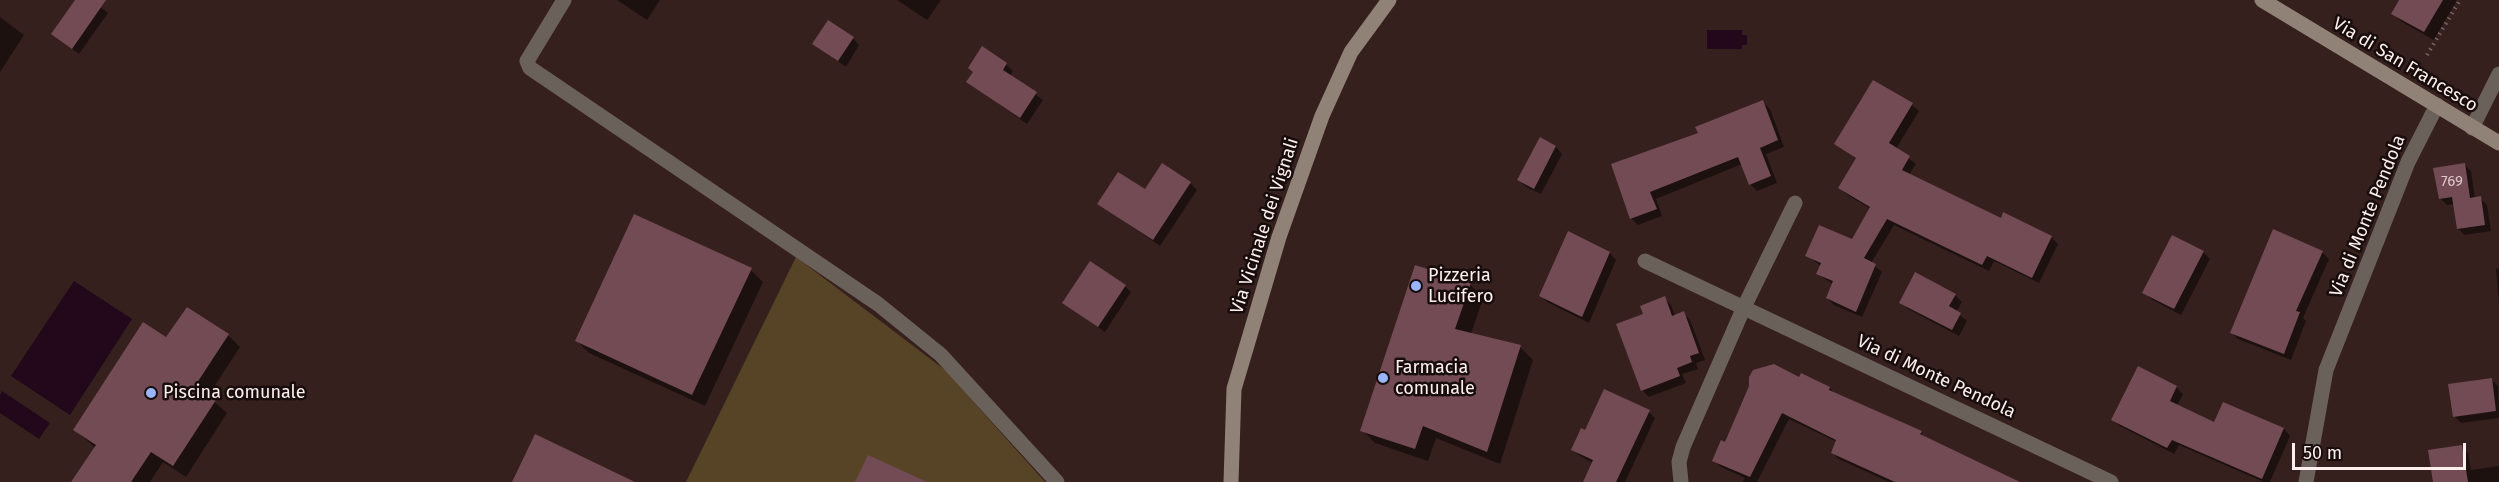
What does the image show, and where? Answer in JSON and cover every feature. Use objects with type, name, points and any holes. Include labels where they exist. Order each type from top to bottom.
[{"type":"street","points":[[564,0],[527,61],[530,68],[878,304],[941,355],[1058,482]]},
{"type":"street","name":"Via Vicinale dei Vignali","points":[[1231,482],[1234,388],[1279,237],[1322,116],[1351,52],[1389,0]]},
{"type":"street","name":"Via di San Francesco","points":[[2262,0],[2499,143]]},
{"type":"street","points":[[2472,128],[2499,74]]},
{"type":"street","name":"Via di Monte Pendola","points":[[2306,482],[2326,370],[2408,162],[2437,105]]},
{"type":"street","points":[[1682,482],[1680,462],[1683,447],[1744,308],[1795,203]]},
{"type":"street","name":"Via di Monte Pendola","points":[[1644,261],[2111,482]]},
{"type":"path","points":[[2427,55],[2460,0]]},
{"type":"shaded area","points":[[1707,30],[1742,30],[1742,35],[1747,35],[1747,45],[1742,45],[1742,49],[1707,49]]},
{"type":"shaded area","points":[[796,257],[945,370],[1045,482],[686,482]]},
{"type":"shaded area","points":[[74,281],[132,319],[70,415],[11,376]]},
{"type":"shaded area","points":[[2,391],[50,423],[39,439],[0,413]]},
{"type":"building","points":[[75,0],[106,0],[72,49],[51,34]]},
{"type":"building","points":[[2399,0],[2443,0],[2424,32],[2391,14]]},
{"type":"building","points":[[828,20],[854,37],[838,61],[812,44]]},
{"type":"building","points":[[982,46],[1007,63],[1003,70],[1037,92],[1020,118],[966,82],[973,72],[968,68]]},
{"type":"building","points":[[1873,80],[1913,103],[1889,143],[1910,156],[1902,170],[2001,218],[2003,212],[2052,236],[2032,278],[1987,256],[1982,265],[1887,219],[1864,258],[1876,264],[1856,312],[1826,298],[1833,281],[1816,274],[1821,263],[1805,256],[1819,225],[1852,239],[1870,207],[1838,188],[1856,158],[1834,144]]},
{"type":"building","points":[[1763,100],[1778,140],[1760,148],[1771,176],[1749,185],[1738,157],[1650,192],[1657,209],[1630,219],[1611,164],[1698,133],[1695,127]]},
{"type":"building","points":[[1540,137],[1556,146],[1534,189],[1517,180]]},
{"type":"building","points":[[1162,163],[1191,182],[1153,240],[1097,204],[1118,172],[1145,189]]},
{"type":"building","points":[[2465,163],[2470,198],[2481,196],[2485,225],[2457,229],[2452,197],[2439,199],[2433,168]]},
{"type":"building","points":[[634,214],[752,268],[692,395],[575,341]]},
{"type":"building","points":[[2273,229],[2323,251],[2296,311],[2300,312],[2284,354],[2230,333]]},
{"type":"building","points":[[1568,231],[1610,252],[1582,317],[1539,296]]},
{"type":"building","points":[[2172,235],[2204,251],[2174,309],[2142,293]]},
{"type":"building","points":[[1090,261],[1126,285],[1098,327],[1062,303]]},
{"type":"building","points":[[1415,265],[1471,283],[1455,329],[1521,345],[1487,452],[1423,426],[1415,449],[1360,431]]},
{"type":"building","points":[[1915,272],[1956,294],[1949,306],[1961,313],[1952,330],[1899,303]]},
{"type":"building","points":[[1665,296],[1672,316],[1684,311],[1699,353],[1690,356],[1692,362],[1677,368],[1680,376],[1641,391],[1616,324],[1643,314],[1640,306]]},
{"type":"building","name":"Piscina comunale","points":[[187,307],[229,334],[195,386],[216,400],[173,466],[151,452],[131,482],[71,482],[96,445],[73,430],[143,322],[166,337]]},
{"type":"building","points":[[1774,364],[1799,377],[1801,373],[1830,387],[1829,390],[1922,431],[1920,434],[2020,482],[1895,482],[1831,453],[1836,440],[1782,413],[1750,477],[1712,461],[1721,440],[1725,442],[1749,386],[1749,377],[1753,370]]},
{"type":"building","points":[[2138,366],[2177,386],[2170,401],[2214,422],[2223,402],[2284,428],[2262,479],[2172,440],[2167,448],[2111,420]]},
{"type":"building","points":[[2492,378],[2496,411],[2453,417],[2448,384]]},
{"type":"building","points":[[1604,389],[1650,410],[1616,482],[1583,482],[1593,460],[1571,450],[1581,428],[1585,430]]},
{"type":"building","points":[[535,434],[635,482],[512,482]]},
{"type":"building","points":[[2462,445],[2468,482],[2433,482],[2428,450]]},
{"type":"building","points":[[868,455],[927,482],[855,482]]},
{"type":"place","name":"Pizzeria Lucifero","points":[[1416,286]]},
{"type":"place","name":"Farmacia comunale","points":[[1383,378]]},
{"type":"place","name":"Piscina comunale","points":[[151,393]]}]
